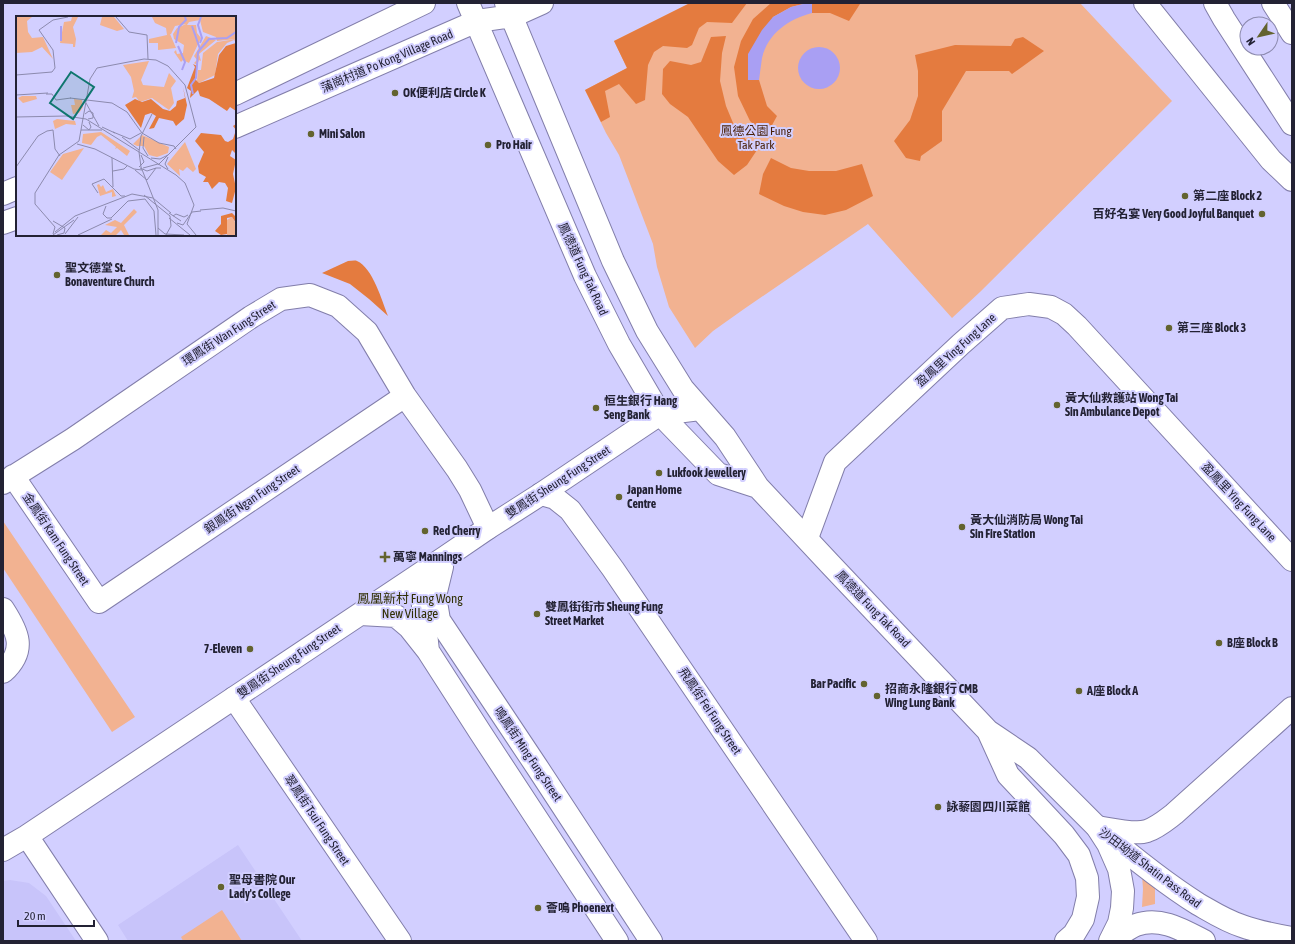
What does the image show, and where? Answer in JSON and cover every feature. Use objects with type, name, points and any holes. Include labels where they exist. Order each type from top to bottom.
[{"type":"main road","points":[[236,94],[424,3]]},
{"type":"main road","name":"蒲崗村道 Po Kong Village Road","points":[[236,127],[473,12],[509,10],[542,3]]},
{"type":"main road","points":[[1145,3],[1271,160],[1292,180]]},
{"type":"main road","points":[[1215,3],[1292,124]]},
{"type":"main road","points":[[1273,3],[1292,33]]},
{"type":"main road","name":"鳳德道 Fung Tak Road","points":[[509,10],[613,261],[647,330],[683,389],[724,436],[758,487],[830,564],[988,731],[1028,758],[1097,827]]},
{"type":"main road","name":"鳳德道 Fung Tak Road","points":[[473,12],[585,276],[619,344],[660,414],[718,474],[758,487]]},
{"type":"main road","points":[[3,194],[16,188]]},
{"type":"main road","points":[[3,223],[16,218]]},
{"type":"main road","name":"環鳳街 Wan Fung Street","points":[[8,479],[73,439],[251,317],[281,299],[310,295],[338,306],[367,332],[405,396],[457,469],[470,490],[488,528]]},
{"type":"main road","name":"盈鳳里 Ying Fung Lane","points":[[807,538],[835,462],[961,344],[1002,308],[1029,304],[1051,307],[1064,314],[1292,560]]},
{"type":"main road","name":"銀鳳街 Ngan Fung Street","points":[[99,602],[405,396]]},
{"type":"main road","name":"雙鳳街 Sheung Fung Street","points":[[3,850],[27,836],[660,414],[700,409]]},
{"type":"main road","name":"金鳳街 Kam Fung Street","points":[[8,479],[99,602]]},
{"type":"main road","name":"飛鳳街 Fei Fung Street","points":[[542,494],[555,498],[570,510],[609,562],[866,941]]},
{"type":"main road","points":[[428,651],[422,597],[444,558]]},
{"type":"main road","name":"鳴鳳街 Ming Fung Street","points":[[444,558],[435,596],[439,620],[651,941]]},
{"type":"main road","points":[[3,672],[12,663],[18,643],[16,632],[7,614]]},
{"type":"main road","points":[[360,614],[396,616],[409,627],[428,651],[617,941]]},
{"type":"main road","name":"翠鳳街 Tsui Fung Street","points":[[234,698],[400,941]]},
{"type":"main road","points":[[1097,827],[1120,831],[1146,832],[1158,826],[1174,814],[1292,708]]},
{"type":"main road","name":"鳳德道 Fung Tak Road","points":[[988,731],[1008,775],[1064,834],[1079,854],[1087,878],[1088,897],[1083,919],[1074,934],[1066,941]]},
{"type":"main road","name":"沙田坳道 Shatin Pass Road","points":[[1097,827],[1132,857],[1182,894],[1213,913],[1241,926],[1292,938]]},
{"type":"main road","name":"沙田坳道 Shatin Pass Road","points":[[1097,827],[1108,844],[1118,869],[1123,891],[1119,923],[1111,940]]},
{"type":"main road","points":[[27,836],[97,941]]},
{"type":"main road","name":"沙田坳道 Shatin Pass Road","points":[[1111,940],[1135,926],[1147,922],[1160,922],[1180,928],[1204,941]]},
{"type":"shaded area","points":[[690,3],[747,3],[732,23],[707,22],[699,28],[692,45],[687,48],[663,46],[654,52],[648,65],[645,100],[636,104],[619,84],[605,91],[610,117],[601,122],[585,90],[627,68],[614,41]]},
{"type":"shaded area","points":[[771,3],[807,3],[791,7],[773,17],[748,80],[759,80],[767,106],[777,116],[766,136],[750,121],[738,96],[734,67],[741,41],[753,19]]},
{"type":"shaded area","points":[[812,3],[860,4],[849,21],[830,13],[812,13]]},
{"type":"shaded area","points":[[812,3],[812,13],[795,19],[774,34],[765,49],[762,58],[759,80],[748,80],[748,54],[762,30],[773,17],[791,7]]},
{"type":"shaded area","points":[[726,36],[722,53],[720,81],[726,106],[736,130],[757,150],[747,165],[734,175],[718,161],[688,117],[670,104],[662,94],[663,69],[670,61],[691,65],[701,62],[711,37]]},
{"type":"shaded area","points":[[1023,37],[1044,51],[1012,74],[1009,71],[966,71],[942,111],[942,141],[921,156],[920,161],[906,158],[894,141],[910,120],[918,96],[918,71],[915,55],[955,45],[1011,46],[1015,39]]},
{"type":"shaded area","points":[[819,47],[834,53],[840,68],[834,83],[819,89],[804,83],[798,68],[804,53]]},
{"type":"shaded area","points":[[771,158],[791,168],[809,171],[836,171],[862,164],[873,196],[846,210],[825,215],[803,212],[784,206],[759,194],[763,174]]},
{"type":"shaded area","points":[[348,261],[357,261],[368,270],[388,316],[350,284],[322,273]]},
{"type":"shaded area","name":"聖母書院 Our Lady's College","points":[[238,845],[302,941],[128,941],[118,925]]},
{"type":"shaded area","points":[[10,880],[29,883],[46,896],[76,941],[3,941],[3,881]]},
{"type":"green space","name":"鳳德公園 Fung Tak Park","points":[[690,3],[1080,3],[1172,101],[952,318],[868,224],[713,331],[695,348],[669,307],[657,267],[653,244],[619,155],[606,133],[585,90],[627,68],[614,41]]},
{"type":"green space","points":[[3,521],[135,717],[112,732],[3,568]]},
{"type":"green space","points":[[1142,875],[1155,884],[1155,904],[1142,907],[1143,889]]},
{"type":"green space","points":[[222,910],[242,941],[183,941],[181,937]]},
{"type":"place","name":"OK便利店 Circle K","points":[[395,93]]},
{"type":"place","name":"Mini Salon","points":[[311,134]]},
{"type":"place","name":"Pro Hair","points":[[488,145]]},
{"type":"place","name":"第二座 Block 2","points":[[1185,196]]},
{"type":"place","name":"百好名宴 Very Good Joyful Banquet","points":[[1262,214]]},
{"type":"place","name":"聖文德堂 St. Bonaventure Church","points":[[57,275]]},
{"type":"place","name":"第三座 Block 3","points":[[1169,328]]},
{"type":"place","name":"黃大仙救護站 Wong Tai Sin Ambulance Depot","points":[[1057,405]]},
{"type":"place","name":"恒生銀行 Hang Seng Bank","points":[[596,408]]},
{"type":"place","name":"Lukfook Jewellery","points":[[659,473]]},
{"type":"place","name":"Japan Home Centre","points":[[619,497]]},
{"type":"place","name":"黃大仙消防局 Wong Tai Sin Fire Station","points":[[962,527]]},
{"type":"place","name":"Red Cherry","points":[[425,531]]},
{"type":"place","name":"萬寧 Mannings","points":[[385,557]]},
{"type":"place","name":"雙鳳街街市 Sheung Fung Street Market","points":[[537,614]]},
{"type":"place","name":"B座 Block B","points":[[1219,643]]},
{"type":"place","name":"7-Eleven","points":[[250,649]]},
{"type":"place","name":"Bar Pacific","points":[[864,684]]},
{"type":"place","name":"A座 Block A","points":[[1079,691]]},
{"type":"place","name":"招商永隆銀行 CMB Wing Lung Bank","points":[[877,696]]},
{"type":"place","name":"詠藜園四川菜館","points":[[938,807]]},
{"type":"place","name":"聖母書院 Our Lady's College","points":[[221,887]]},
{"type":"place","name":"薈鳴 Phoenext","points":[[538,908]]},
{"type":"district","name":"鳳凰新村 Fung Wong New Village","points":[[410,606]]}]
